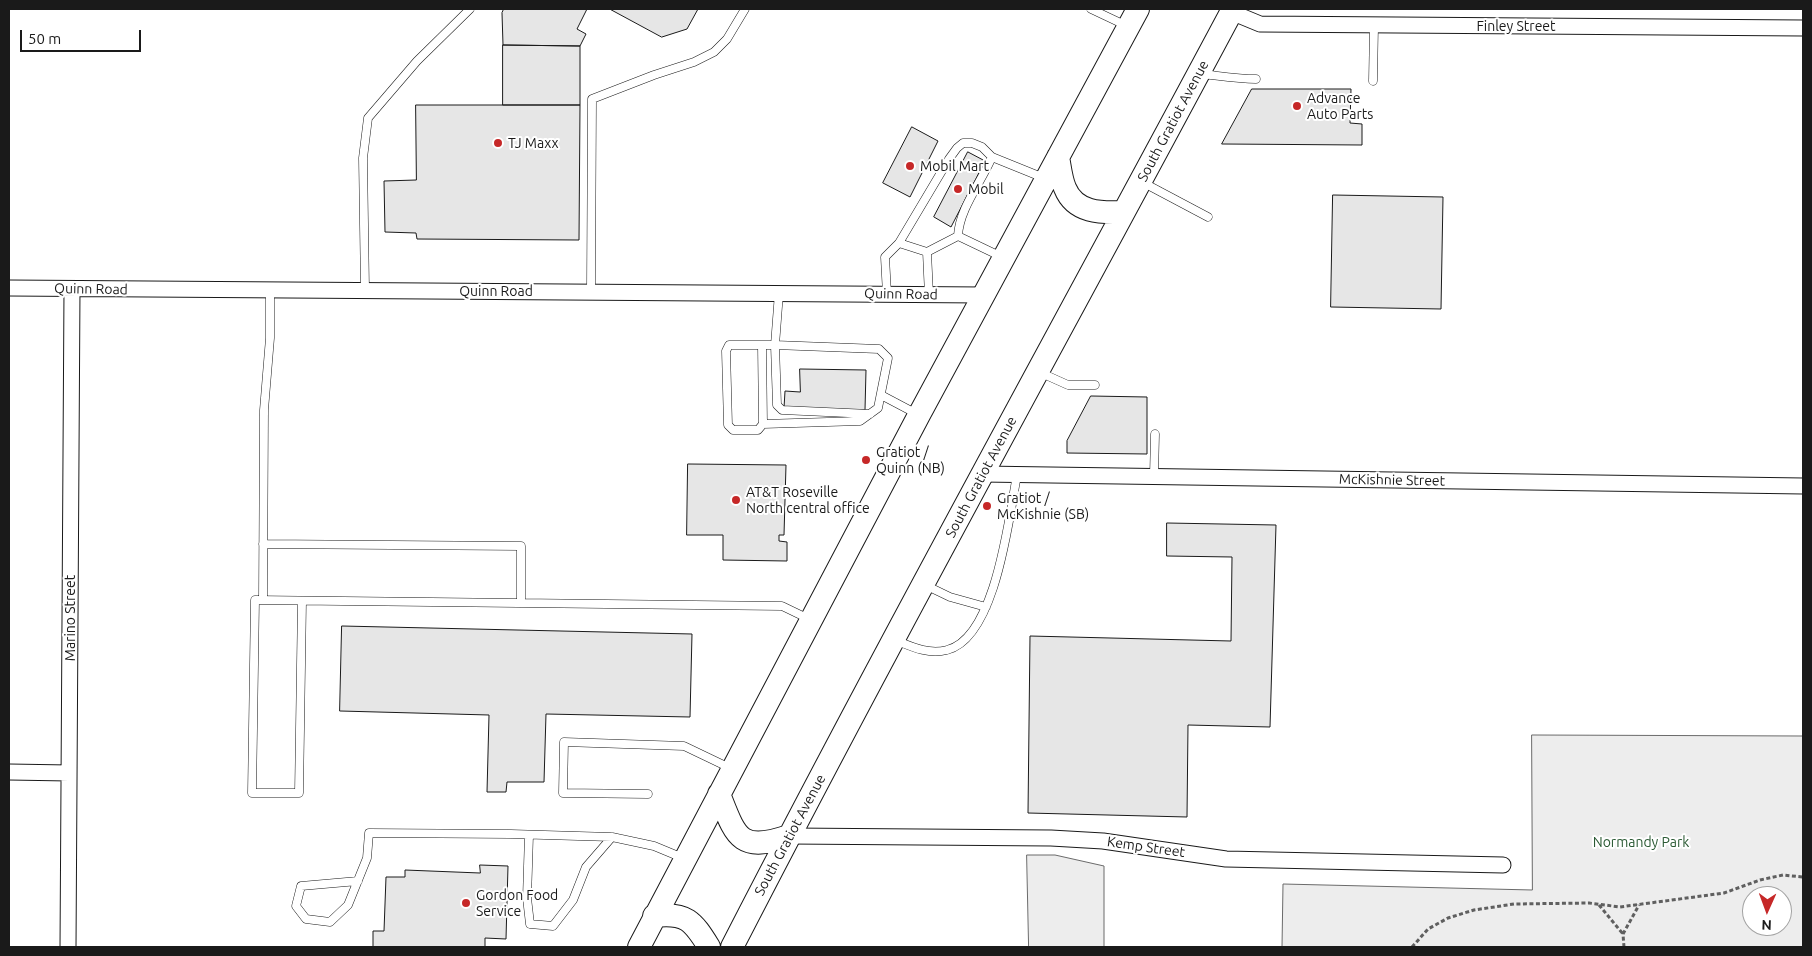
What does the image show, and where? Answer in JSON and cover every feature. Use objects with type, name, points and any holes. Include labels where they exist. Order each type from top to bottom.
[{"type":"main road","name":"South Gratiot Avenue","points":[[732,947],[923,584],[1232,10]]},
{"type":"main road","points":[[639,947],[983,295],[1133,18]]},
{"type":"main road","points":[[1058,157],[1065,189],[1073,201],[1087,210],[1102,213],[1123,212]]},
{"type":"main road","points":[[719,794],[731,825],[740,837],[753,843],[768,843],[789,836]]},
{"type":"main road","points":[[654,916],[670,914],[690,921],[699,930],[709,947]]},
{"type":"street","name":"Finley Street","points":[[1232,10],[1260,24],[1803,28]]},
{"type":"street","name":"Quinn Road","points":[[9,288],[983,295]]},
{"type":"street","name":"Marino Street","points":[[68,947],[72,289]]},
{"type":"street","name":"McKishnie Street","points":[[982,474],[1803,486]]},
{"type":"street","points":[[9,772],[69,773]]},
{"type":"street","name":"Kemp Street","points":[[789,836],[1103,840],[1226,859],[1503,865]]},
{"type":"lane","points":[[365,290],[363,158],[368,118],[416,61],[470,9]]},
{"type":"lane","points":[[591,291],[592,98],[694,62],[714,52],[727,39],[744,9]]},
{"type":"lane","points":[[1091,9],[1133,18]]},
{"type":"lane","points":[[1373,81],[1374,26]]},
{"type":"lane","points":[[1198,74],[1256,79]]},
{"type":"lane","points":[[887,294],[885,257],[899,243],[949,159],[963,143],[972,143],[982,147],[992,157],[1046,179]]},
{"type":"lane","points":[[958,236],[958,228],[966,208],[992,157]]},
{"type":"lane","points":[[1140,181],[1208,217]]},
{"type":"lane","points":[[899,243],[926,252],[958,236]]},
{"type":"lane","points":[[958,236],[1004,257]]},
{"type":"lane","points":[[926,252],[930,294]]},
{"type":"lane","points":[[263,600],[264,410],[270,346],[270,290]]},
{"type":"lane","points":[[779,293],[775,345],[777,405],[782,410],[870,414]]},
{"type":"lane","points":[[762,345],[763,424],[758,430],[733,430],[728,425],[726,351],[729,345],[762,345],[775,345],[879,349],[888,358],[878,408],[860,421],[763,424]]},
{"type":"lane","points":[[1038,371],[1068,385],[1095,385]]},
{"type":"lane","points":[[881,395],[920,415]]},
{"type":"lane","points":[[1154,476],[1155,434]]},
{"type":"lane","points":[[894,640],[921,650],[948,650],[967,639],[986,607],[999,574],[1017,475]]},
{"type":"lane","points":[[263,544],[521,546],[521,603]]},
{"type":"lane","points":[[923,584],[950,597],[986,607]]},
{"type":"lane","points":[[302,601],[299,793],[252,793],[255,600],[782,606],[811,620]]},
{"type":"lane","points":[[648,794],[563,793],[564,742],[684,746],[732,769]]},
{"type":"lane","points":[[358,881],[301,886],[296,906],[306,919],[330,922],[348,905],[358,881],[367,858],[369,833],[529,834],[612,837],[654,846],[685,858]]},
{"type":"lane","points":[[529,834],[527,898],[530,924],[552,926],[573,900],[586,867],[612,837]]},
{"type":"path","points":[[1412,947],[1428,929],[1448,918],[1474,910],[1514,904],[1599,904],[1620,907],[1724,893],[1783,874],[1803,877]]},
{"type":"path","points":[[1599,904],[1623,934]]},
{"type":"path","points":[[1624,947],[1623,934],[1639,904]]},
{"type":"shaded area","name":"Normandy Park","points":[[1532,735],[1803,736],[1803,947],[1282,947],[1283,884],[1532,890]]},
{"type":"shaded area","points":[[1027,855],[1055,855],[1104,866],[1104,947],[1029,947]]},
{"type":"building","points":[[504,9],[587,9],[577,29],[586,34],[580,46],[503,45],[502,13]]},
{"type":"building","points":[[610,9],[698,9],[687,29],[662,37]]},
{"type":"building","points":[[503,45],[580,46],[580,105],[503,105]]},
{"type":"building","name":"Advance Auto Parts","points":[[1252,89],[1351,89],[1350,123],[1362,124],[1362,145],[1222,144]]},
{"type":"building","name":"TJ Maxx","points":[[416,105],[580,105],[579,240],[417,239],[416,233],[385,232],[384,181],[416,180]]},
{"type":"building","points":[[912,127],[938,141],[910,197],[883,183]]},
{"type":"building","points":[[968,152],[985,161],[951,227],[934,217]]},
{"type":"building","points":[[1333,195],[1443,197],[1441,309],[1331,307]]},
{"type":"building","points":[[800,369],[866,370],[865,410],[784,408],[785,391],[800,392]]},
{"type":"building","points":[[1091,396],[1147,397],[1147,454],[1067,453],[1067,441]]},
{"type":"building","name":"AT&T Roseville North central office","points":[[688,464],[786,465],[784,535],[779,535],[779,541],[787,542],[787,561],[723,560],[723,535],[687,535]]},
{"type":"building","points":[[1167,523],[1276,525],[1270,727],[1188,725],[1187,817],[1028,813],[1030,636],[1231,641],[1232,557],[1167,556]]},
{"type":"building","points":[[342,626],[692,634],[690,717],[546,714],[544,782],[507,782],[506,792],[487,792],[489,715],[340,711]]},
{"type":"building","points":[[480,865],[508,866],[506,939],[485,938],[485,947],[373,947],[373,931],[384,931],[386,877],[405,877],[405,870],[480,873]]},
{"type":"place","name":"Advance Auto Parts","points":[[1297,106]]},
{"type":"place","name":"TJ Maxx","points":[[498,143]]},
{"type":"place","name":"Mobil Mart","points":[[910,166]]},
{"type":"place","name":"Mobil","points":[[958,189]]},
{"type":"place","name":"Gratiot / Quinn (NB)","points":[[866,460]]},
{"type":"place","name":"AT&T Roseville North central office","points":[[736,500]]},
{"type":"place","name":"Gratiot / McKishnie (SB)","points":[[987,506]]},
{"type":"place","name":"Gordon Food Service","points":[[466,903]]}]
